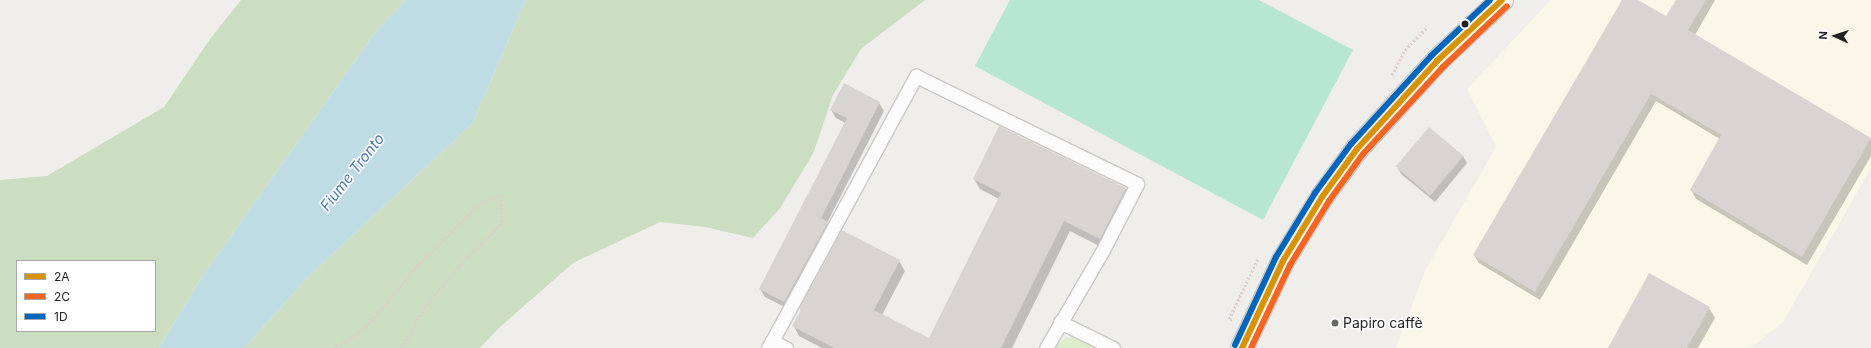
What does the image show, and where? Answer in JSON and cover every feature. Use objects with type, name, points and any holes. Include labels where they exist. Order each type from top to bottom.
[{"type":"street","points":[[1242,348],[1283,261],[1322,197],[1357,149],[1437,61],[1502,0]]},
{"type":"lane","points":[[786,348],[770,344],[916,76],[1136,184],[1103,250],[1046,348]]},
{"type":"lane","points":[[1060,322],[1113,348]]},
{"type":"path","points":[[336,348],[366,327],[417,266],[482,202],[502,196],[501,225],[461,264],[425,308],[402,348]]},
{"type":"shaded area","points":[[1551,0],[1871,0],[1871,168],[1783,322],[1751,348],[1396,348],[1426,269],[1496,147],[1467,89]]},
{"type":"green space","points":[[241,0],[406,0],[377,30],[202,277],[159,348],[0,348],[0,180],[47,176],[164,107],[210,39]]},
{"type":"green space","points":[[526,0],[925,0],[861,49],[833,95],[813,154],[780,208],[753,238],[705,227],[660,222],[573,263],[500,327],[480,348],[244,348],[308,277],[472,124]]},
{"type":"green space","points":[[1010,0],[1259,0],[1353,50],[1263,220],[975,66]]},
{"type":"green space","points":[[1078,337],[1097,348],[1054,348],[1065,338]]},
{"type":"water","name":"Fiume Tronto","points":[[406,0],[526,0],[472,124],[308,277],[244,348],[159,348],[202,277],[377,30]]},
{"type":"building","points":[[1622,0],[1638,0],[1666,16],[1676,0],[1706,0],[1688,30],[1871,138],[1802,257],[1690,190],[1721,135],[1651,94],[1535,292],[1473,255]]},
{"type":"building","points":[[844,83],[880,102],[821,218],[828,222],[784,302],[759,289],[847,118],[830,110]]},
{"type":"building","points":[[999,126],[1126,188],[1100,239],[1064,221],[1001,348],[834,348],[792,326],[801,310],[799,309],[842,230],[900,260],[874,310],[929,338],[1001,193],[973,179]]},
{"type":"building","points":[[1429,127],[1463,156],[1430,196],[1396,167]]},
{"type":"building","points":[[1649,273],[1710,307],[1687,348],[1608,348]]},
{"type":"transit line","name":"1D","points":[[1235,345],[1276,257],[1315,193],[1351,144],[1431,56],[1490,0]]},
{"type":"transit line","name":"2A","points":[[1242,348],[1283,261],[1322,197],[1357,149],[1437,61],[1502,0]]},
{"type":"transit line","name":"2C","points":[[1251,348],[1290,265],[1329,201],[1363,154],[1443,67],[1507,6]]},
{"type":"place","name":"Papiro caffè","points":[[1335,323]]}]
